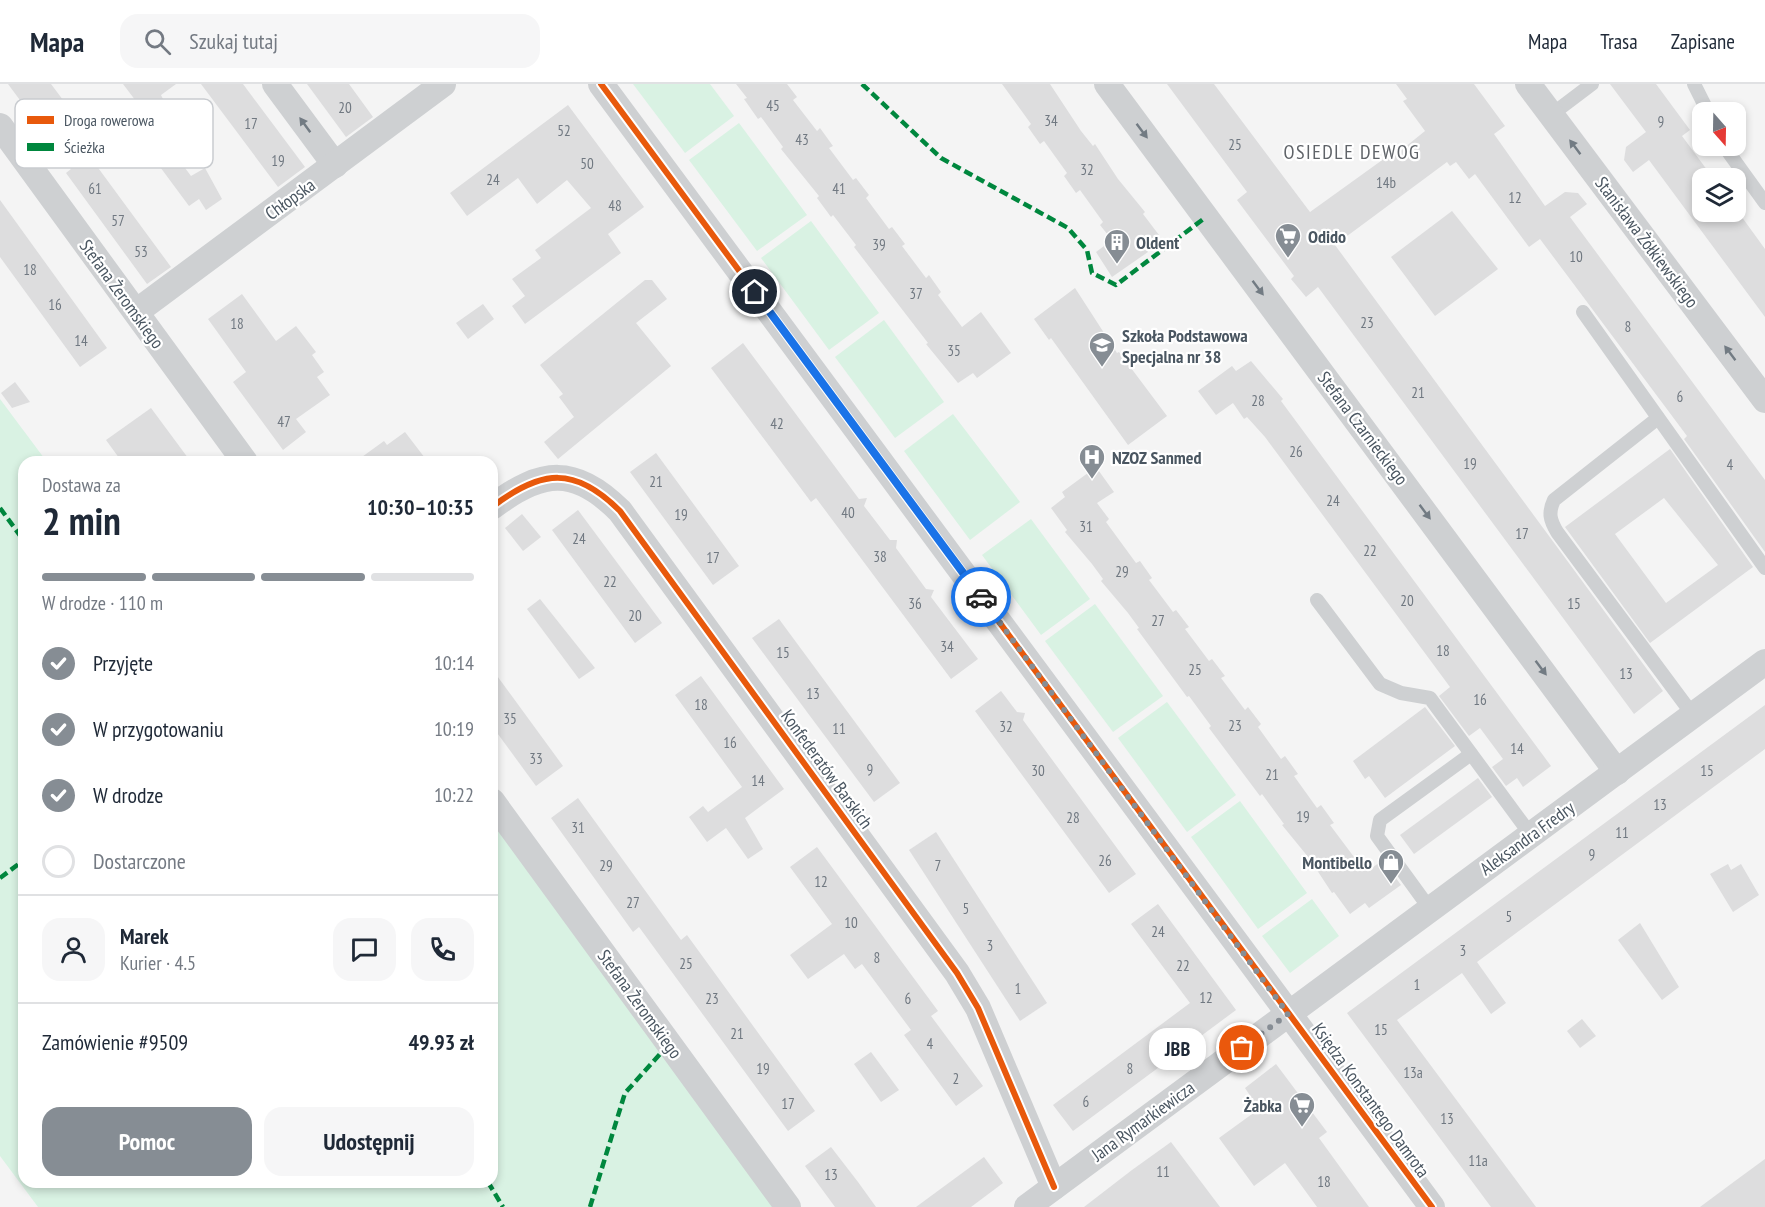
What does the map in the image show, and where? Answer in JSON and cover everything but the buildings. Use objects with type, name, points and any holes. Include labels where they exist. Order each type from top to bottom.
[{"type":"street","points":[[274,84],[335,165]]},
{"type":"street","name":"Chłopska","points":[[136,312],[443,84]]},
{"type":"street","name":"Księdza Konstantego Damrota","points":[[601,84],[1431,1207]]},
{"type":"street","name":"Stefana Czarnieckiego","points":[[1107,84],[1617,772]]},
{"type":"street","name":"Stanisława Żółkiewskiego","points":[[1528,84],[1765,400]]},
{"type":"street","name":"Stefana Żeromskiego","points":[[0,126],[15,147]]},
{"type":"street","name":"Stefana Żeromskiego","points":[[31,168],[241,456]]},
{"type":"street","name":"Konfederatów Barskich","points":[[498,503],[523,486],[547,478],[576,479],[598,490],[620,511],[957,973],[978,1008],[1054,1187]]},
{"type":"street","name":"Aleksandra Fredry","points":[[1288,1014],[1765,662]]},
{"type":"street","name":"Stefana Żeromskiego","points":[[498,809],[788,1207]]},
{"type":"street","name":"Jana Rymarkiewicza","points":[[1027,1207],[1288,1014]]},
{"type":"lane","points":[[1551,115],[1592,84]]},
{"type":"lane","points":[[1694,84],[1703,102]]},
{"type":"lane","points":[[1731,156],[1765,203]]},
{"type":"lane","points":[[1583,312],[1765,568]]},
{"type":"lane","points":[[1658,418],[1554,500],[1550,509],[1550,518],[1557,532],[1694,715]]},
{"type":"lane","points":[[1317,600],[1380,684],[1401,693],[1430,698],[1531,836]]},
{"type":"lane","points":[[1430,909],[1377,836],[1380,820],[1471,754]]},
{"type":"green space","points":[[633,84],[710,84],[734,116],[685,153]]},
{"type":"green space","points":[[739,123],[807,215],[757,251],[689,160]]},
{"type":"green space","points":[[811,221],[879,313],[829,350],[761,258]]},
{"type":"green space","points":[[884,320],[944,402],[895,438],[835,357]]},
{"type":"green space","points":[[0,399],[43,456],[18,456],[18,1180],[0,1156]]},
{"type":"green space","points":[[953,414],[1020,502],[970,540],[904,451]]},
{"type":"green space","points":[[1031,519],[1090,599],[1041,635],[982,555]]},
{"type":"green space","points":[[1095,604],[1163,696],[1113,732],[1045,641]]},
{"type":"green space","points":[[1167,702],[1236,795],[1187,832],[1118,738]]},
{"type":"green space","points":[[1240,801],[1307,893],[1258,929],[1191,837]]},
{"type":"green space","points":[[498,825],[779,1207],[38,1207],[24,1188],[498,1188]]},
{"type":"green space","points":[[1312,899],[1339,936],[1290,973],[1262,936]]},
{"type":"marked path","points":[[862,84],[941,158],[1068,228],[1087,250],[1092,273],[1116,285],[1206,217]]},
{"type":"marked path","points":[[0,508],[18,533]]},
{"type":"marked path","points":[[0,878],[18,864]]},
{"type":"marked path","points":[[590,1207],[625,1093],[669,1044]]},
{"type":"marked path","points":[[492,1188],[503,1207]]},
{"type":"cycle path","points":[[601,84],[1432,1207]]},
{"type":"cycle path","points":[[498,503],[527,485],[558,478],[573,480],[588,486],[604,496],[620,511],[957,973],[978,1008],[1054,1187]]},
{"type":"way so far","points":[[981,597],[1288,1014],[1242,1048]]},
{"type":"place","name":"Odido","points":[[1288,259]]},
{"type":"place","name":"Oldent","points":[[1117,265]]},
{"type":"place","name":"Szkoła Podstawowa Specjalna nr 38","points":[[1102,368]]},
{"type":"place","name":"NZOZ Sanmed","points":[[1092,480]]},
{"type":"place","name":"Montibello","points":[[1391,885]]},
{"type":"place","name":"JBB","points":[[1242,1048]]},
{"type":"place","name":"Żabka","points":[[1302,1128]]},
{"type":"district","name":"OSIEDLE DEWOG","points":[[1352,152]]},
{"type":"route","points":[[755,292],[981,597]]}]
